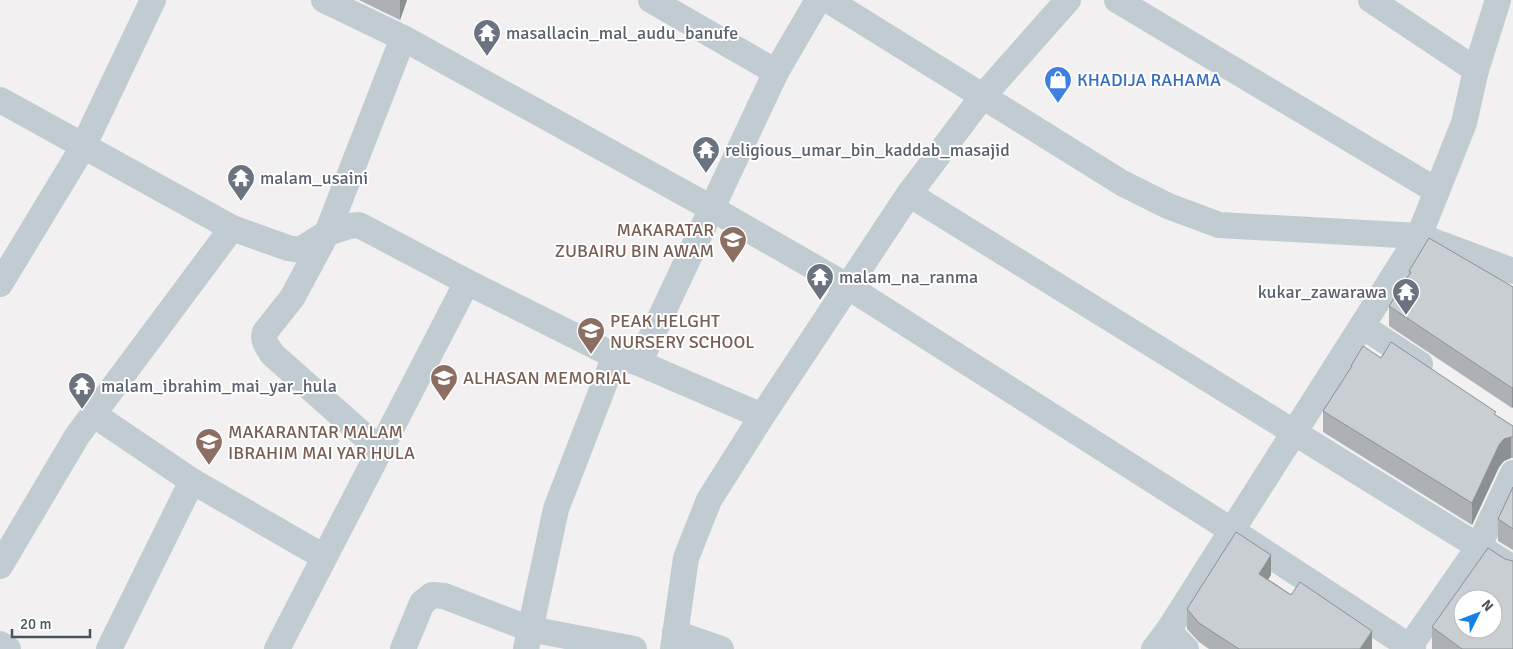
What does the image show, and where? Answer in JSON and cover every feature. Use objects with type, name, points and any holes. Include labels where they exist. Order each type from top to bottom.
[{"type":"street","points":[[0,284],[83,147],[153,0]]},
{"type":"street","points":[[324,0],[403,38],[712,208],[847,286],[1231,530],[1410,648],[1478,548],[1513,473]]},
{"type":"street","points":[[651,0],[776,72]]},
{"type":"street","points":[[528,639],[556,509],[627,359],[712,208],[776,72],[818,0]]},
{"type":"street","points":[[828,0],[1122,183],[1168,206],[1219,225],[1419,236],[1513,271]]},
{"type":"street","points":[[721,649],[674,641],[686,558],[709,500],[762,416],[909,194],[982,97],[1068,0]]},
{"type":"street","points":[[1117,0],[1437,191]]},
{"type":"street","points":[[1371,0],[1476,70]]},
{"type":"street","points":[[1170,643],[1231,530],[1419,236],[1464,123],[1476,70],[1498,0]]},
{"type":"street","points":[[380,450],[272,354],[264,337],[292,298],[328,233],[403,38]]},
{"type":"street","points":[[0,100],[232,228],[288,248],[300,250],[328,233],[349,226],[359,225],[467,282],[627,359],[762,416]]},
{"type":"street","points":[[909,194],[1513,568]]},
{"type":"street","points":[[0,566],[77,436],[232,228]]},
{"type":"street","points":[[277,649],[467,282]]},
{"type":"street","points":[[1362,326],[1442,379]]},
{"type":"street","points":[[93,414],[192,481],[324,557]]},
{"type":"street","points":[[109,649],[192,481]]},
{"type":"street","points":[[403,649],[422,603],[432,595],[444,596],[528,639],[634,649]]},
{"type":"street","points":[[0,644],[8,649]]},
{"type":"building","points":[[1429,238],[1513,287],[1512,388],[1389,306],[1411,272],[1409,271]]},
{"type":"building","points":[[1391,342],[1496,412],[1494,414],[1513,426],[1513,437],[1504,439],[1499,445],[1472,503],[1323,411],[1363,346],[1381,358]]},
{"type":"building","points":[[1513,487],[1513,529],[1498,519]]},
{"type":"building","points":[[1236,532],[1271,555],[1259,574],[1291,595],[1300,582],[1372,631],[1360,649],[1239,649],[1199,623],[1187,609]]},
{"type":"building","points":[[1488,548],[1505,559],[1513,561],[1513,649],[1462,649],[1432,627],[1453,597],[1453,639],[1503,639],[1503,589],[1459,589]]},
{"type":"place","name":"masallacin_mal_audu_banufe","points":[[487,57]]},
{"type":"place","name":"KHADIJA RAHAMA","points":[[1058,104]]},
{"type":"place","name":"religious_umar_bin_kaddab_masajid","points":[[706,174]]},
{"type":"place","name":"malam_usaini","points":[[241,202]]},
{"type":"place","name":"MAKARATAR ZUBAIRU BIN AWAM","points":[[733,264]]},
{"type":"place","name":"malam_na_ranma","points":[[820,301]]},
{"type":"place","name":"kukar_zawarawa","points":[[1406,316]]},
{"type":"place","name":"PEAK HELGHT NURSERY SCHOOL","points":[[591,355]]},
{"type":"place","name":"ALHASAN MEMORIAL","points":[[444,402]]},
{"type":"place","name":"malam_ibrahim_mai_yar_hula","points":[[82,410]]},
{"type":"place","name":"MAKARANTAR MALAM IBRAHIM MAI YAR HULA","points":[[209,466]]}]
